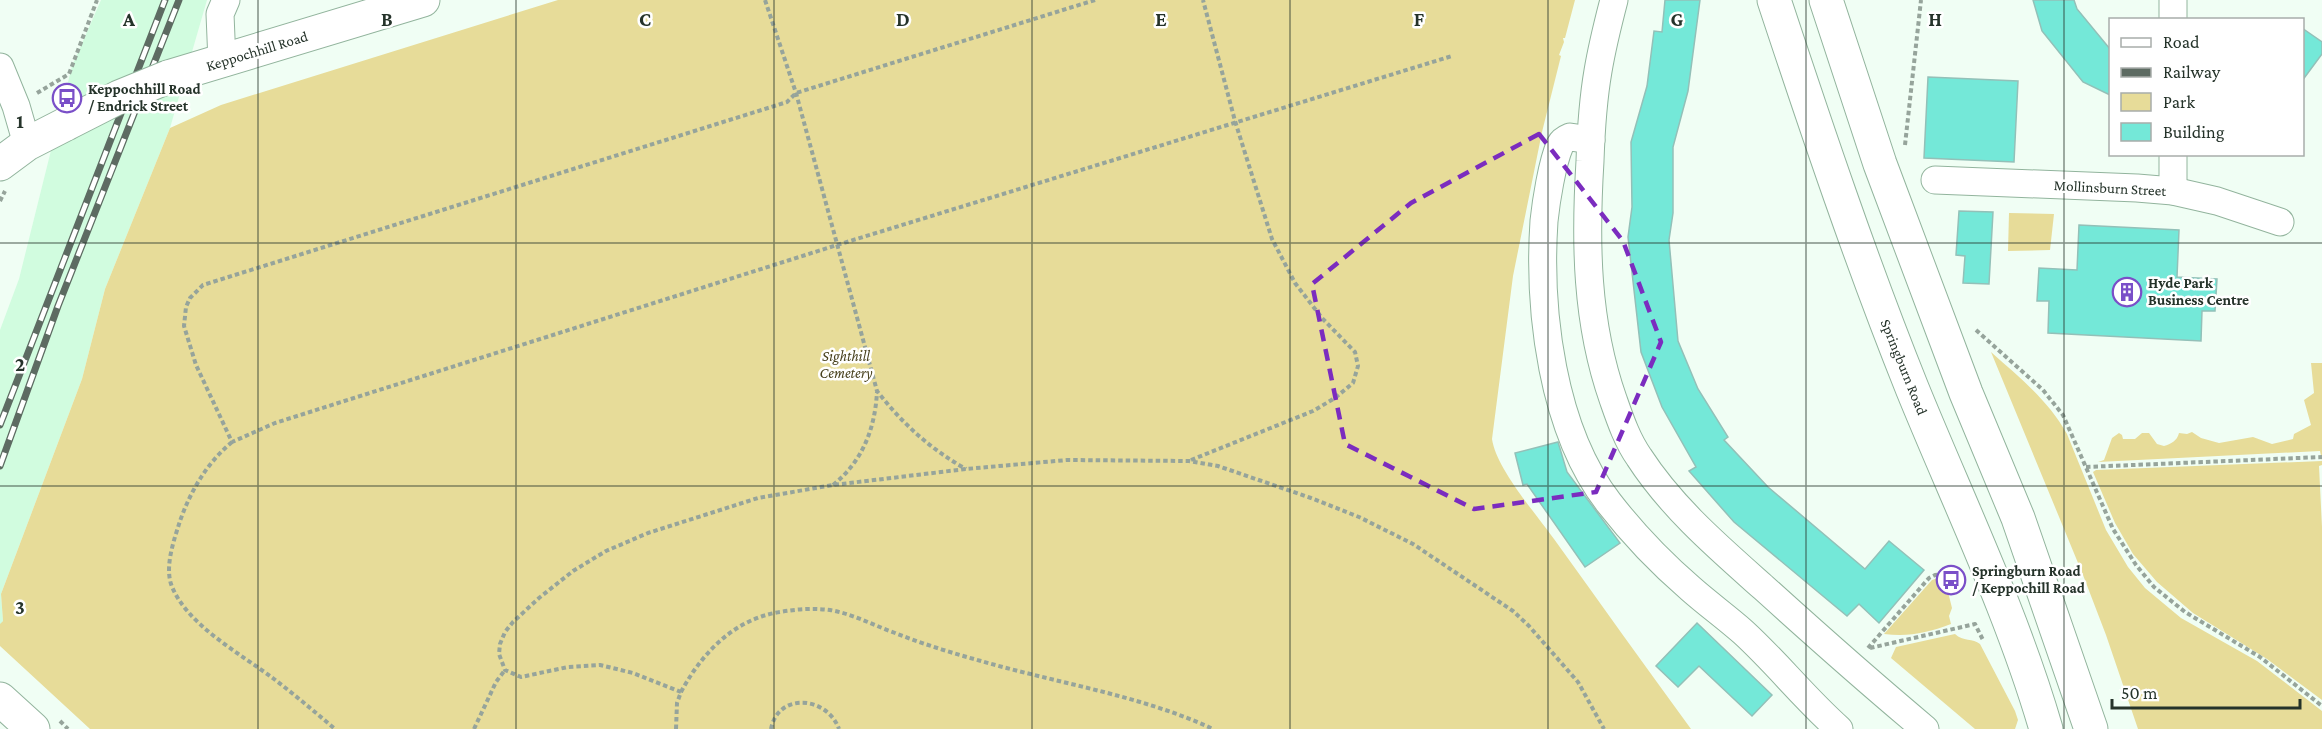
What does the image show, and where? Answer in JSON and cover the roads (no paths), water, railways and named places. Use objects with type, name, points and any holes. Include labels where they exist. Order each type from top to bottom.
[{"type":"main road","name":"Keppochhill Road","points":[[0,164],[27,144],[119,97],[168,77],[423,0]]},
{"type":"main road","name":"Springburn Road","points":[[1774,0],[1891,335],[1987,566],[2025,664],[2046,729]]},
{"type":"main road","points":[[1826,0],[1884,175],[1966,393],[2018,519],[2091,729]]},
{"type":"main road","points":[[0,699],[33,729]]},
{"type":"street","points":[[222,62],[220,14],[226,0]]},
{"type":"street","points":[[1614,0],[1597,73],[1587,213],[1590,297],[1601,358],[1624,431],[1639,457],[1696,526],[1859,658],[1925,729]]},
{"type":"street","points":[[2173,18],[2174,0]]},
{"type":"street","points":[[0,67],[16,106],[27,144]]},
{"type":"street","points":[[1591,140],[1570,137],[1560,144],[1549,188],[1544,233],[1543,280],[1549,337],[1563,404],[1578,452],[1609,503],[1636,534],[1692,590],[1744,633],[1834,724]]},
{"type":"street","points":[[2173,156],[2173,191]]},
{"type":"street","name":"Mollinsburn Street","points":[[1935,180],[2173,191],[2205,198],[2280,222]]},
{"type":"railway","points":[[0,425],[165,0]]},
{"type":"railway","points":[[0,466],[58,306],[179,0]]},
{"type":"place","name":"Keppochhill Road / Endrick Street","points":[[67,98]]},
{"type":"place","name":"Hyde Park Business Centre","points":[[2127,292]]},
{"type":"place","name":"Springburn Road / Keppochill Road","points":[[1951,580]]},
{"type":"park label","name":"Sighthill Cemetery","points":[[846,364]]}]
